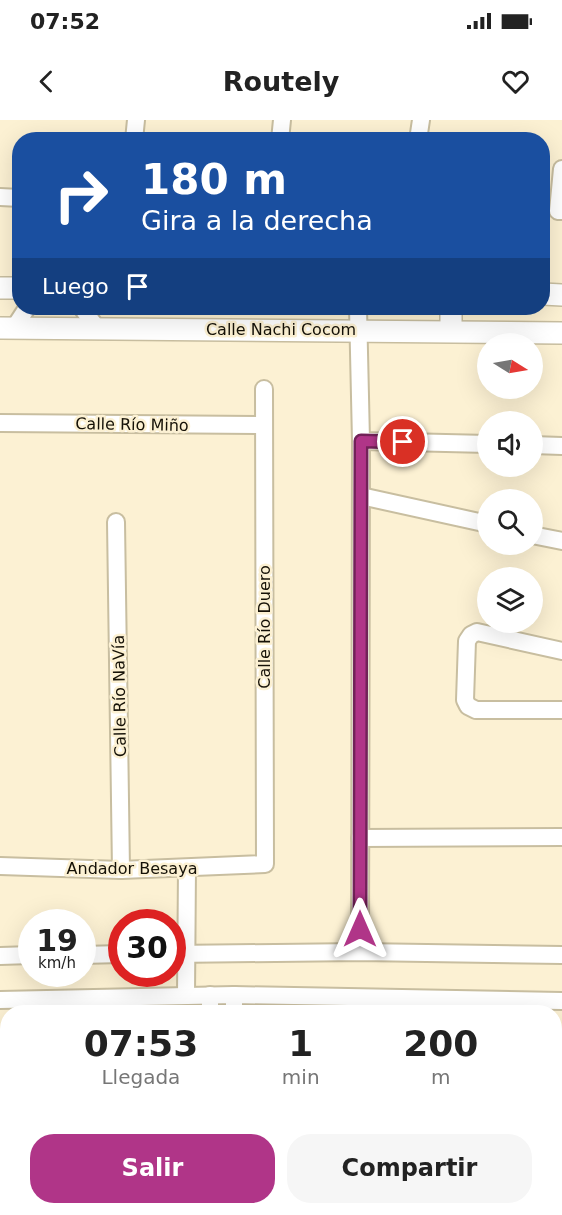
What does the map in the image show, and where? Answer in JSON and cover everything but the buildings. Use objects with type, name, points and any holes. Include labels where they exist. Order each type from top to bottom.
[{"type":"street","points":[[562,169],[558,211],[562,211]]},
{"type":"street","points":[[7,328],[20,315]]},
{"type":"street","points":[[87,315],[97,328]]},
{"type":"street","points":[[358,315],[361,441],[360,952]]},
{"type":"street","points":[[451,315],[451,331]]},
{"type":"street","name":"Calle Nachi Cocom","points":[[7,328],[359,329],[562,333]]},
{"type":"street","name":"Calle Río Duero","points":[[264,389],[265,864]]},
{"type":"street","name":"Calle Río Miño","points":[[0,423],[264,425]]},
{"type":"street","points":[[361,441],[477,444]]},
{"type":"street","points":[[543,445],[562,446]]},
{"type":"street","points":[[361,496],[477,522]]},
{"type":"street","name":"Calle Río NaVía","points":[[116,522],[121,870]]},
{"type":"street","points":[[543,537],[562,541]]},
{"type":"street","points":[[562,651],[477,632],[471,635],[467,641],[465,700],[468,706],[476,710],[562,710]]},
{"type":"street","points":[[360,838],[562,837]]},
{"type":"street","name":"Andador Besaya","points":[[0,866],[121,870],[265,864]]},
{"type":"street","points":[[184,909],[188,868]]},
{"type":"street","points":[[186,954],[360,952],[562,955]]},
{"type":"street","points":[[0,956],[18,955]]},
{"type":"street","points":[[185,987],[186,995]]},
{"type":"street","points":[[210,995],[210,1005]]},
{"type":"street","points":[[0,1000],[234,995],[562,1001]]},
{"type":"street","points":[[234,995],[234,1005]]},
{"type":"route","points":[[360,929],[361,441],[403,442]]}]
